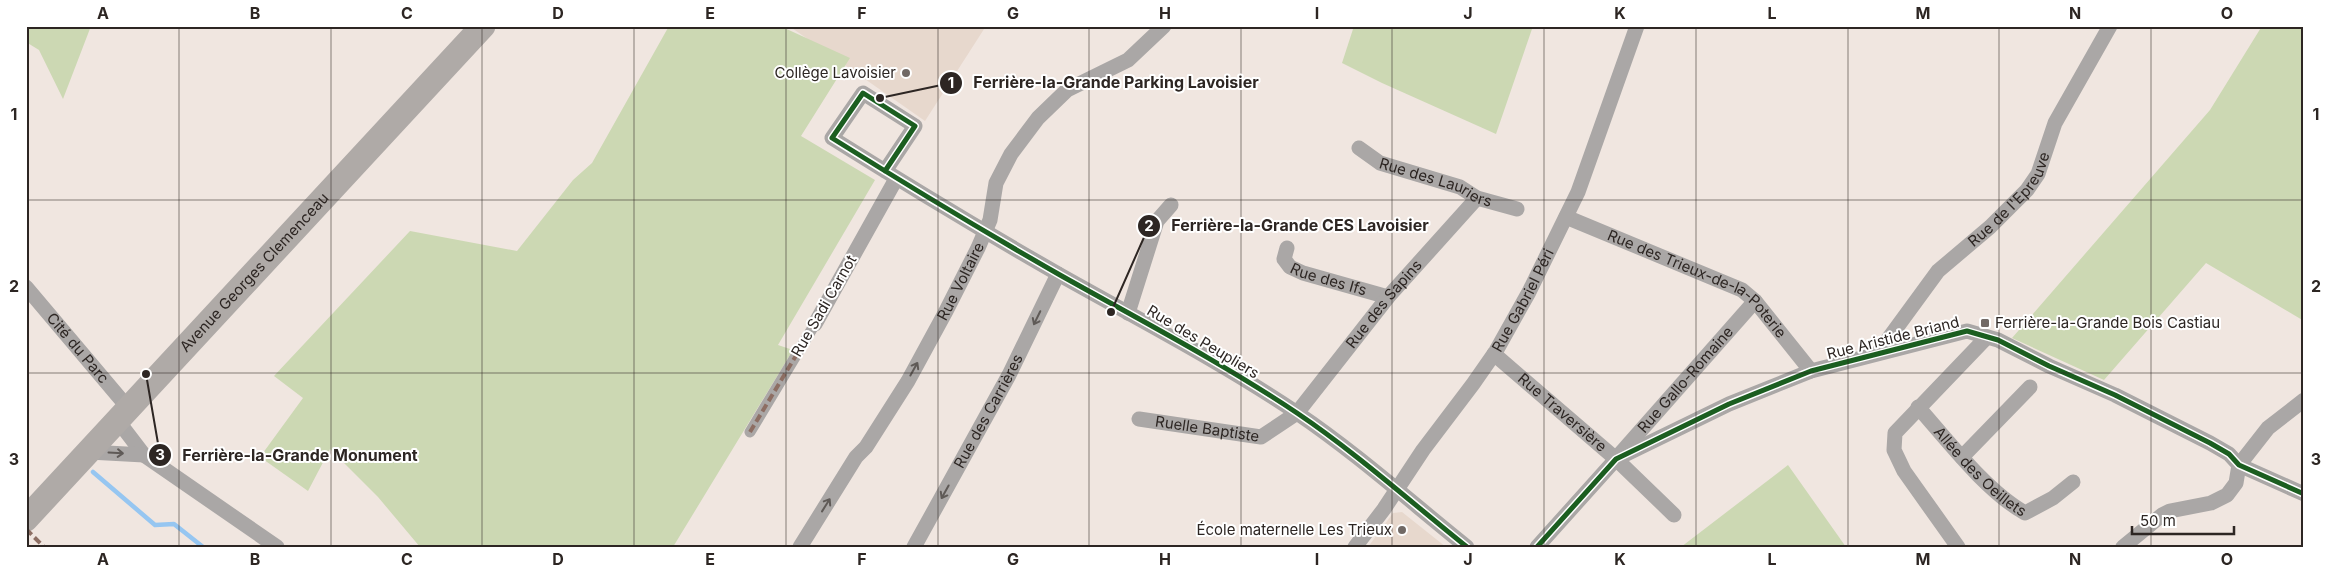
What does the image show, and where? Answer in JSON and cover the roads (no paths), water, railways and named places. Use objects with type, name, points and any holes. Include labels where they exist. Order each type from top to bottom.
[{"type":"main road","name":"Avenue Georges Clemenceau","points":[[26,519],[483,26]]},
{"type":"street","name":"Rue Voltaire","points":[[800,547],[856,456],[866,447],[908,382],[949,305],[990,220],[996,183],[1011,154],[1038,118],[1067,90],[1128,60],[1164,26]]},
{"type":"street","name":"Rue Gabriel Péri","points":[[1355,547],[1423,450],[1494,354],[1530,292],[1578,192],[1637,26]]},
{"type":"street","name":"Rue de l'Epreuve","points":[[1878,353],[1938,271],[1990,227],[2027,190],[2038,174],[2055,123],[2110,26]]},
{"type":"street","name":"Rue des Peupliers","points":[[915,126],[863,93],[832,138],[985,231],[1215,362],[1297,413],[1337,442],[1467,547]]},
{"type":"street","name":"Rue Sadi Carnot","points":[[750,432],[814,324],[915,126]]},
{"type":"street","name":"Rue des Lauriers","points":[[1359,148],[1380,163],[1460,187],[1477,198],[1517,209]]},
{"type":"street","name":"Rue des Sapins","points":[[1297,413],[1388,297],[1477,198]]},
{"type":"street","points":[[1128,313],[1157,221],[1171,205]]},
{"type":"street","name":"Rue des Trieux-de-la-Poterie","points":[[1566,217],[1742,290],[1755,301],[1811,371]]},
{"type":"street","name":"Rue des Ifs","points":[[1287,248],[1284,258],[1290,267],[1303,273],[1388,297]]},
{"type":"street","name":"Rue des Carrières","points":[[914,547],[1004,383],[1058,274]]},
{"type":"street","name":"Cité du Parc","points":[[26,287],[124,415],[144,455]]},
{"type":"street","name":"Rue Gallo-Romaine","points":[[1616,459],[1755,301]]},
{"type":"street","name":"Rue Aristide Briand","points":[[1537,547],[1616,459],[1729,404],[1811,371],[1967,331],[1987,337],[2115,395],[2210,443],[2229,454],[2239,465],[2304,494]]},
{"type":"street","points":[[1958,547],[1904,471],[1894,450],[1895,433],[1987,337]]},
{"type":"street","name":"Rue Traversière","points":[[1494,354],[1616,459],[1674,515]]},
{"type":"street","points":[[1962,457],[2030,387]]},
{"type":"street","points":[[2123,547],[2162,514],[2211,503],[2227,495],[2236,483],[2239,465],[2268,428],[2304,400]]},
{"type":"street","name":"Allée des Oeillets","points":[[1918,407],[1962,457],[2012,506],[2025,513],[2053,498],[2073,482]]},
{"type":"street","name":"Ruelle Baptiste","points":[[1139,419],[1261,437],[1297,413]]},
{"type":"street","points":[[89,452],[144,455],[278,547]]},
{"type":"waterway","points":[[93,472],[155,525],[174,524],[203,547]]},
{"type":"place","name":"Collège Lavoisier","points":[[906,73]]},
{"type":"place","name":"Ferrière-la-Grande Parking Lavoisier","points":[[880,98]]},
{"type":"place","name":"Ferrière-la-Grande CES Lavoisier","points":[[1111,312]]},
{"type":"place","name":"Ferrière-la-Grande Bois Castiau","points":[[1985,323]]},
{"type":"place","name":"Ferrière-la-Grande Monument","points":[[146,374]]},
{"type":"place","name":"École maternelle Les Trieux","points":[[1402,530]]}]
